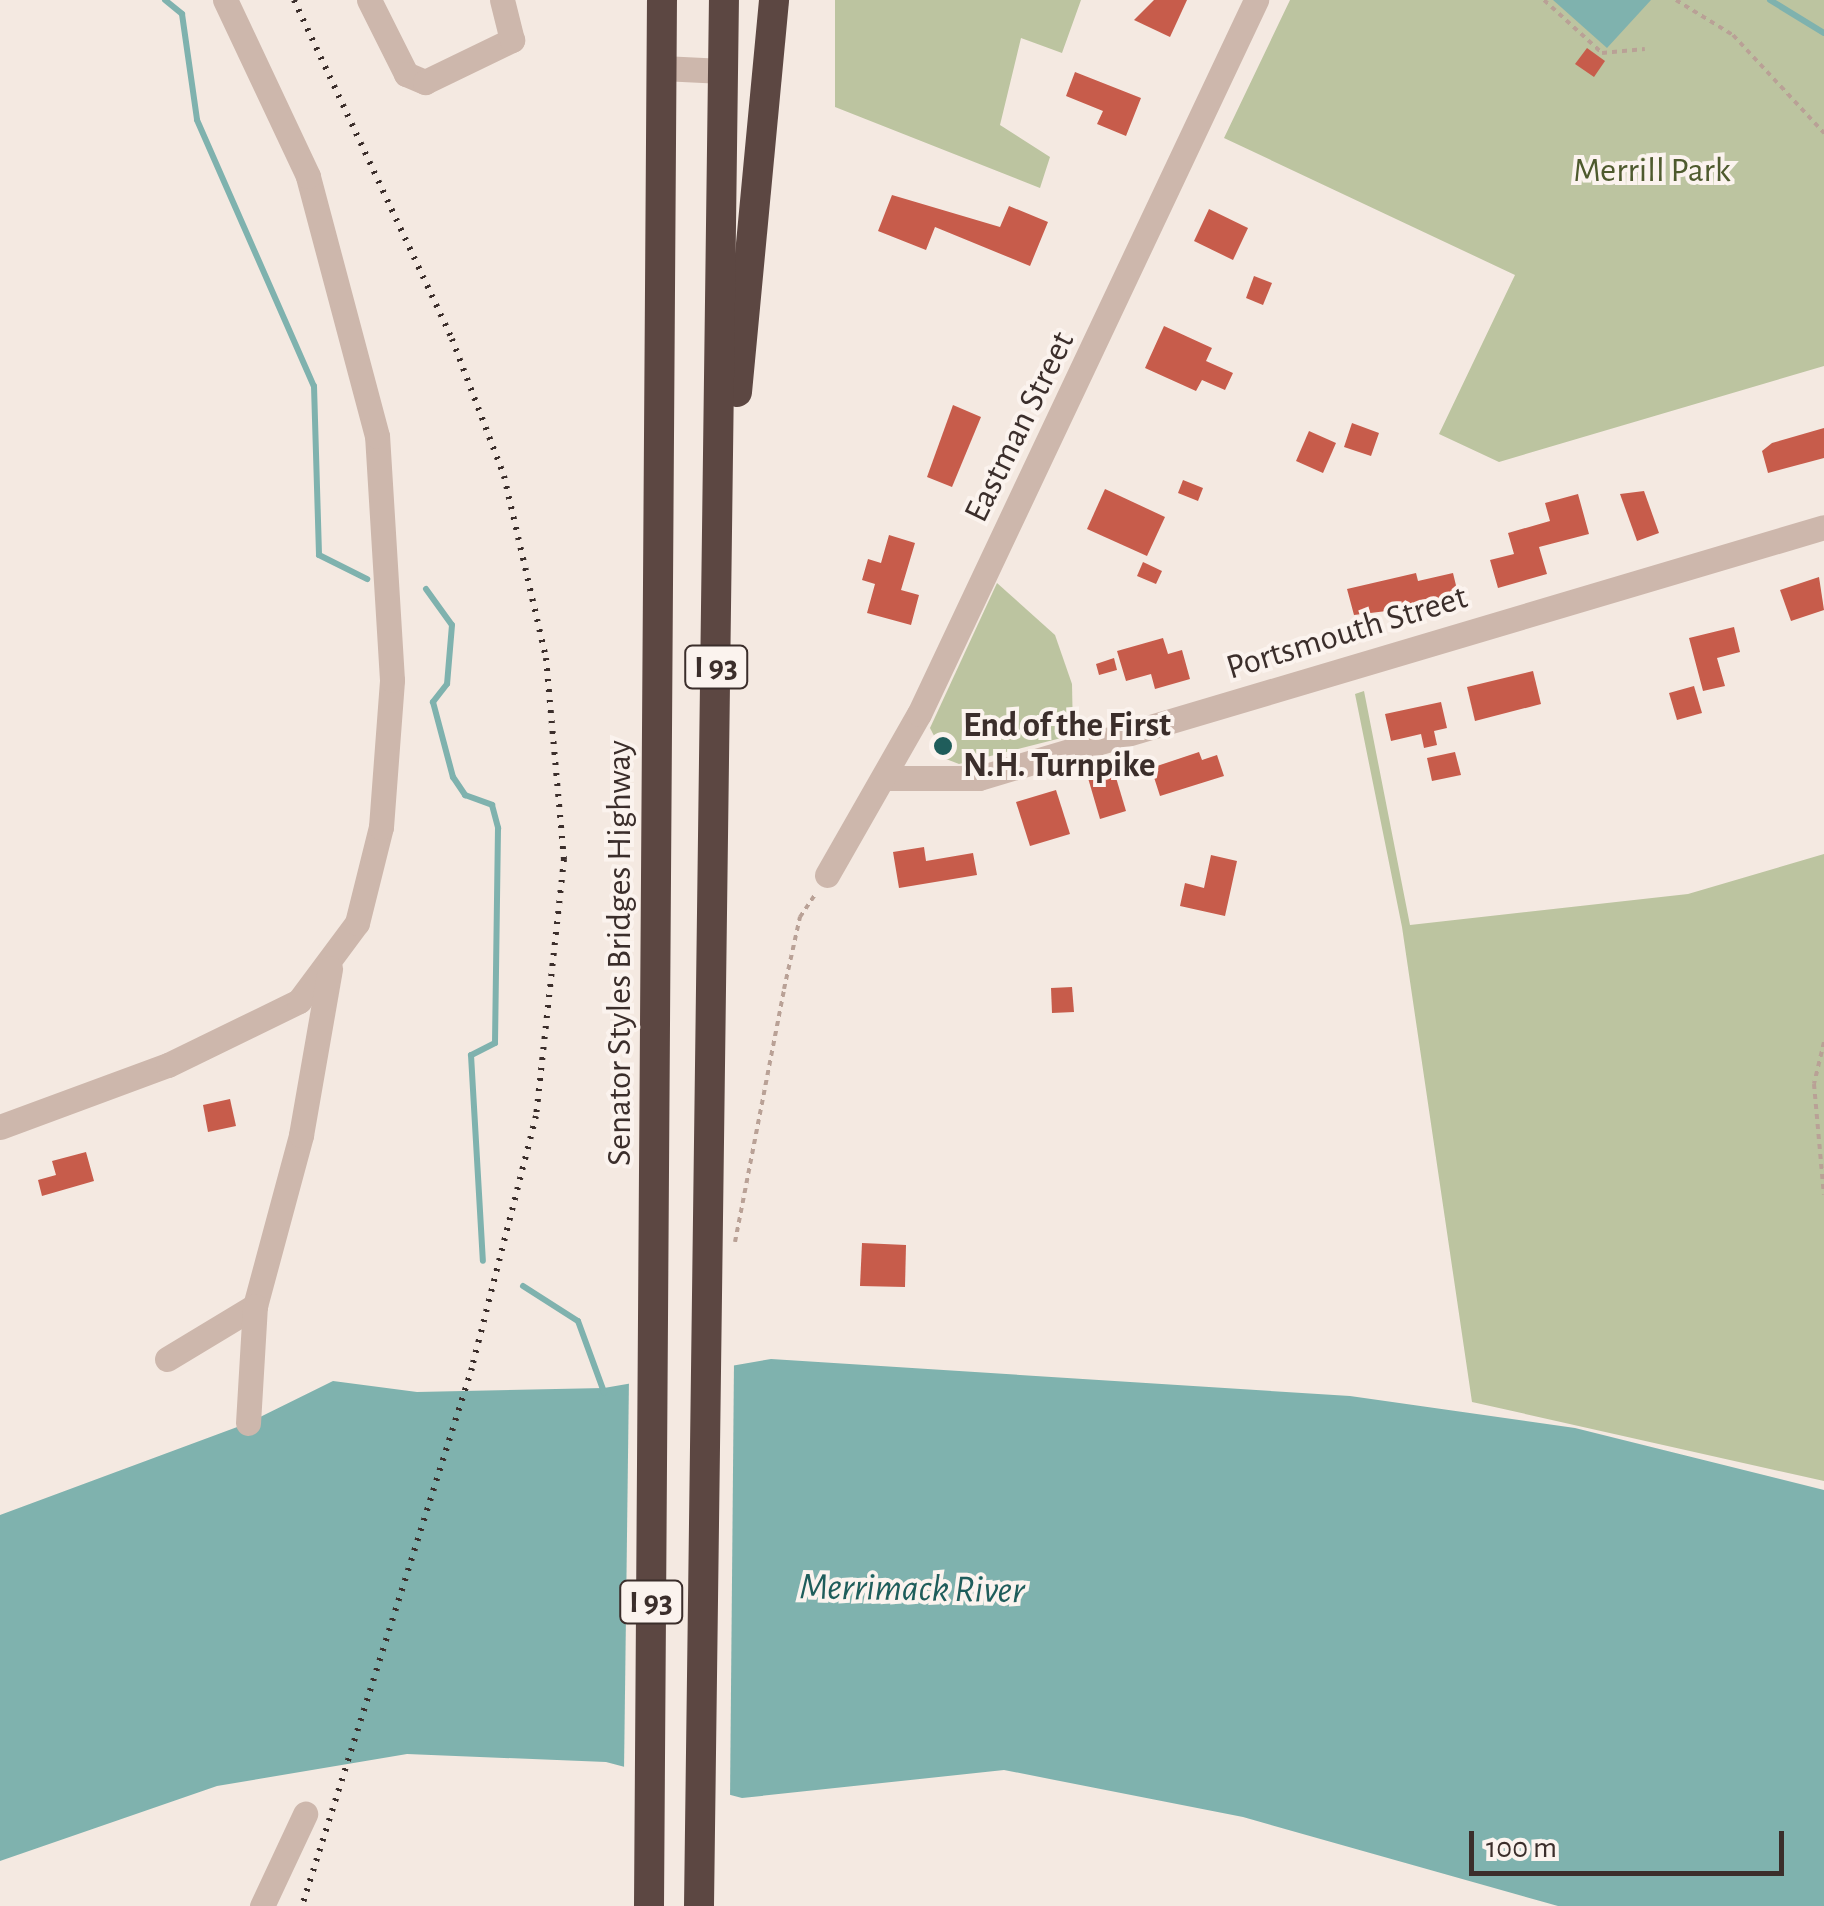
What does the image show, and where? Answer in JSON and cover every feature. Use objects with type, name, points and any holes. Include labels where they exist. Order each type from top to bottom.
[{"type":"highway","name":"Senator Styles Bridges Highway","points":[[649,1906],[662,0]]},
{"type":"highway","name":"I 93","points":[[699,1906],[702,1334],[720,514],[724,0]]},
{"type":"highway","points":[[720,514],[752,284],[774,0]]},
{"type":"street","points":[[225,0],[308,176],[340,281],[389,533],[392,680],[381,827],[365,900],[331,964],[302,1135],[255,1306],[248,1423]]},
{"type":"street","points":[[369,0],[406,74],[425,82],[512,40],[502,0]]},
{"type":"street","name":"Eastman Street","points":[[827,875],[886,778],[1256,0]]},
{"type":"street","points":[[662,68],[723,71]]},
{"type":"street","name":"Portsmouth Street","points":[[886,778],[979,778],[1824,527]]},
{"type":"street","points":[[0,1127],[258,1027],[331,964]]},
{"type":"street","points":[[167,1360],[255,1306]]},
{"type":"street","points":[[262,1906],[305,1814]]},
{"type":"path","points":[[1544,0],[1602,53],[1645,49]]},
{"type":"path","points":[[1676,0],[1733,35],[1824,133]]},
{"type":"path","points":[[735,1259],[800,917],[827,875]]},
{"type":"path","points":[[1824,1042],[1814,1084],[1824,1194]]},
{"type":"green space","points":[[835,0],[1081,0],[1062,53],[1021,38],[1000,125],[1050,157],[1040,188],[835,107]]},
{"type":"green space","name":"Merrill Park","points":[[1290,0],[1824,0],[1824,366],[1499,462],[1439,434],[1515,275],[1224,138]]},
{"type":"green space","points":[[997,583],[1055,635],[1072,684],[1073,735],[959,764],[946,759],[930,728]]},
{"type":"green space","points":[[1364,691],[1410,925],[1688,894],[1824,854],[1824,1481],[1472,1402],[1402,927],[1355,694]]},
{"type":"water","points":[[1553,0],[1651,0],[1607,48]]},
{"type":"water","name":"Merrimack River","points":[[771,1359],[1350,1396],[1575,1428],[1824,1490],[1824,1906],[1558,1906],[1243,1817],[1004,1770],[742,1798],[606,1762],[407,1754],[217,1786],[0,1861],[0,1515],[248,1423],[333,1381],[417,1392],[604,1388]]},
{"type":"pier","points":[[734,1361],[730,1800],[624,1772],[629,1378]]},
{"type":"building","points":[[1154,0],[1187,0],[1170,37],[1134,20]]},
{"type":"building","points":[[1587,48],[1605,61],[1594,77],[1575,64]]},
{"type":"building","points":[[1075,72],[1141,98],[1126,136],[1097,124],[1103,111],[1066,96]]},
{"type":"building","points":[[892,195],[1000,227],[1009,206],[1048,222],[1030,266],[935,227],[926,250],[878,231]]},
{"type":"building","points":[[1209,209],[1248,228],[1233,260],[1194,241]]},
{"type":"building","points":[[1254,276],[1272,283],[1263,305],[1246,298]]},
{"type":"building","points":[[1164,326],[1212,348],[1206,361],[1233,373],[1225,390],[1202,380],[1196,391],[1145,368]]},
{"type":"building","points":[[953,405],[981,417],[952,487],[927,477]]},
{"type":"building","points":[[1352,423],[1379,433],[1371,456],[1344,447]]},
{"type":"building","points":[[1824,428],[1824,458],[1768,473],[1762,451],[1772,443]]},
{"type":"building","points":[[1309,431],[1336,443],[1323,473],[1296,461]]},
{"type":"building","points":[[1183,480],[1203,488],[1198,501],[1178,493]]},
{"type":"building","points":[[1105,489],[1165,517],[1147,556],[1087,529]]},
{"type":"building","points":[[1644,491],[1659,533],[1637,541],[1620,494]]},
{"type":"building","points":[[1578,494],[1589,534],[1539,547],[1547,574],[1498,588],[1490,560],[1514,554],[1508,533],[1550,521],[1545,503]]},
{"type":"building","points":[[889,535],[915,543],[901,590],[919,595],[911,625],[867,613],[875,584],[862,580],[868,559],[881,563]]},
{"type":"building","points":[[1143,562],[1162,571],[1156,584],[1137,576]]},
{"type":"building","points":[[1416,573],[1418,581],[1453,573],[1460,602],[1354,615],[1347,589]]},
{"type":"building","points":[[1819,577],[1824,610],[1791,621],[1780,590]]},
{"type":"building","points":[[1734,627],[1740,652],[1717,658],[1725,686],[1703,691],[1689,638]]},
{"type":"building","points":[[1163,638],[1168,654],[1182,650],[1190,679],[1155,689],[1151,674],[1126,681],[1117,651]]},
{"type":"building","points":[[1114,658],[1117,670],[1099,675],[1096,664]]},
{"type":"building","points":[[1533,671],[1541,704],[1475,721],[1467,687]]},
{"type":"building","points":[[1694,686],[1702,713],[1677,720],[1669,693]]},
{"type":"building","points":[[1441,702],[1447,728],[1434,731],[1437,745],[1424,748],[1421,734],[1391,741],[1385,714]]},
{"type":"building","points":[[1199,752],[1202,760],[1217,755],[1224,776],[1160,796],[1151,768]]},
{"type":"building","points":[[1455,752],[1461,775],[1432,781],[1427,758]]},
{"type":"building","points":[[1114,771],[1126,811],[1100,819],[1088,778]]},
{"type":"building","points":[[1056,790],[1070,834],[1030,846],[1016,802]]},
{"type":"building","points":[[924,847],[926,861],[973,853],[977,875],[899,888],[893,852]]},
{"type":"building","points":[[1211,855],[1237,861],[1225,916],[1180,906],[1185,883],[1204,888]]},
{"type":"building","points":[[1072,987],[1074,1012],[1052,1013],[1051,988]]},
{"type":"building","points":[[230,1099],[236,1126],[208,1132],[203,1105]]},
{"type":"building","points":[[86,1152],[94,1181],[42,1196],[38,1180],[56,1175],[52,1161]]},
{"type":"building","points":[[862,1243],[906,1245],[905,1287],[860,1286]]},
{"type":"waterway","points":[[165,0],[182,14],[197,120],[314,386],[319,555],[367,579]]},
{"type":"waterway","points":[[1770,0],[1824,33]]},
{"type":"waterway","points":[[426,589],[452,625],[447,684],[433,702],[453,777],[465,795],[492,805],[498,828],[495,1043],[471,1055],[483,1261]]},
{"type":"waterway","points":[[523,1286],[578,1321],[604,1392]]},
{"type":"railway","points":[[294,0],[452,339],[504,476],[546,658],[564,859],[536,1116],[472,1368],[302,1906]]},
{"type":"place","name":"End of the First N.H. Turnpike","points":[[943,746]]}]
